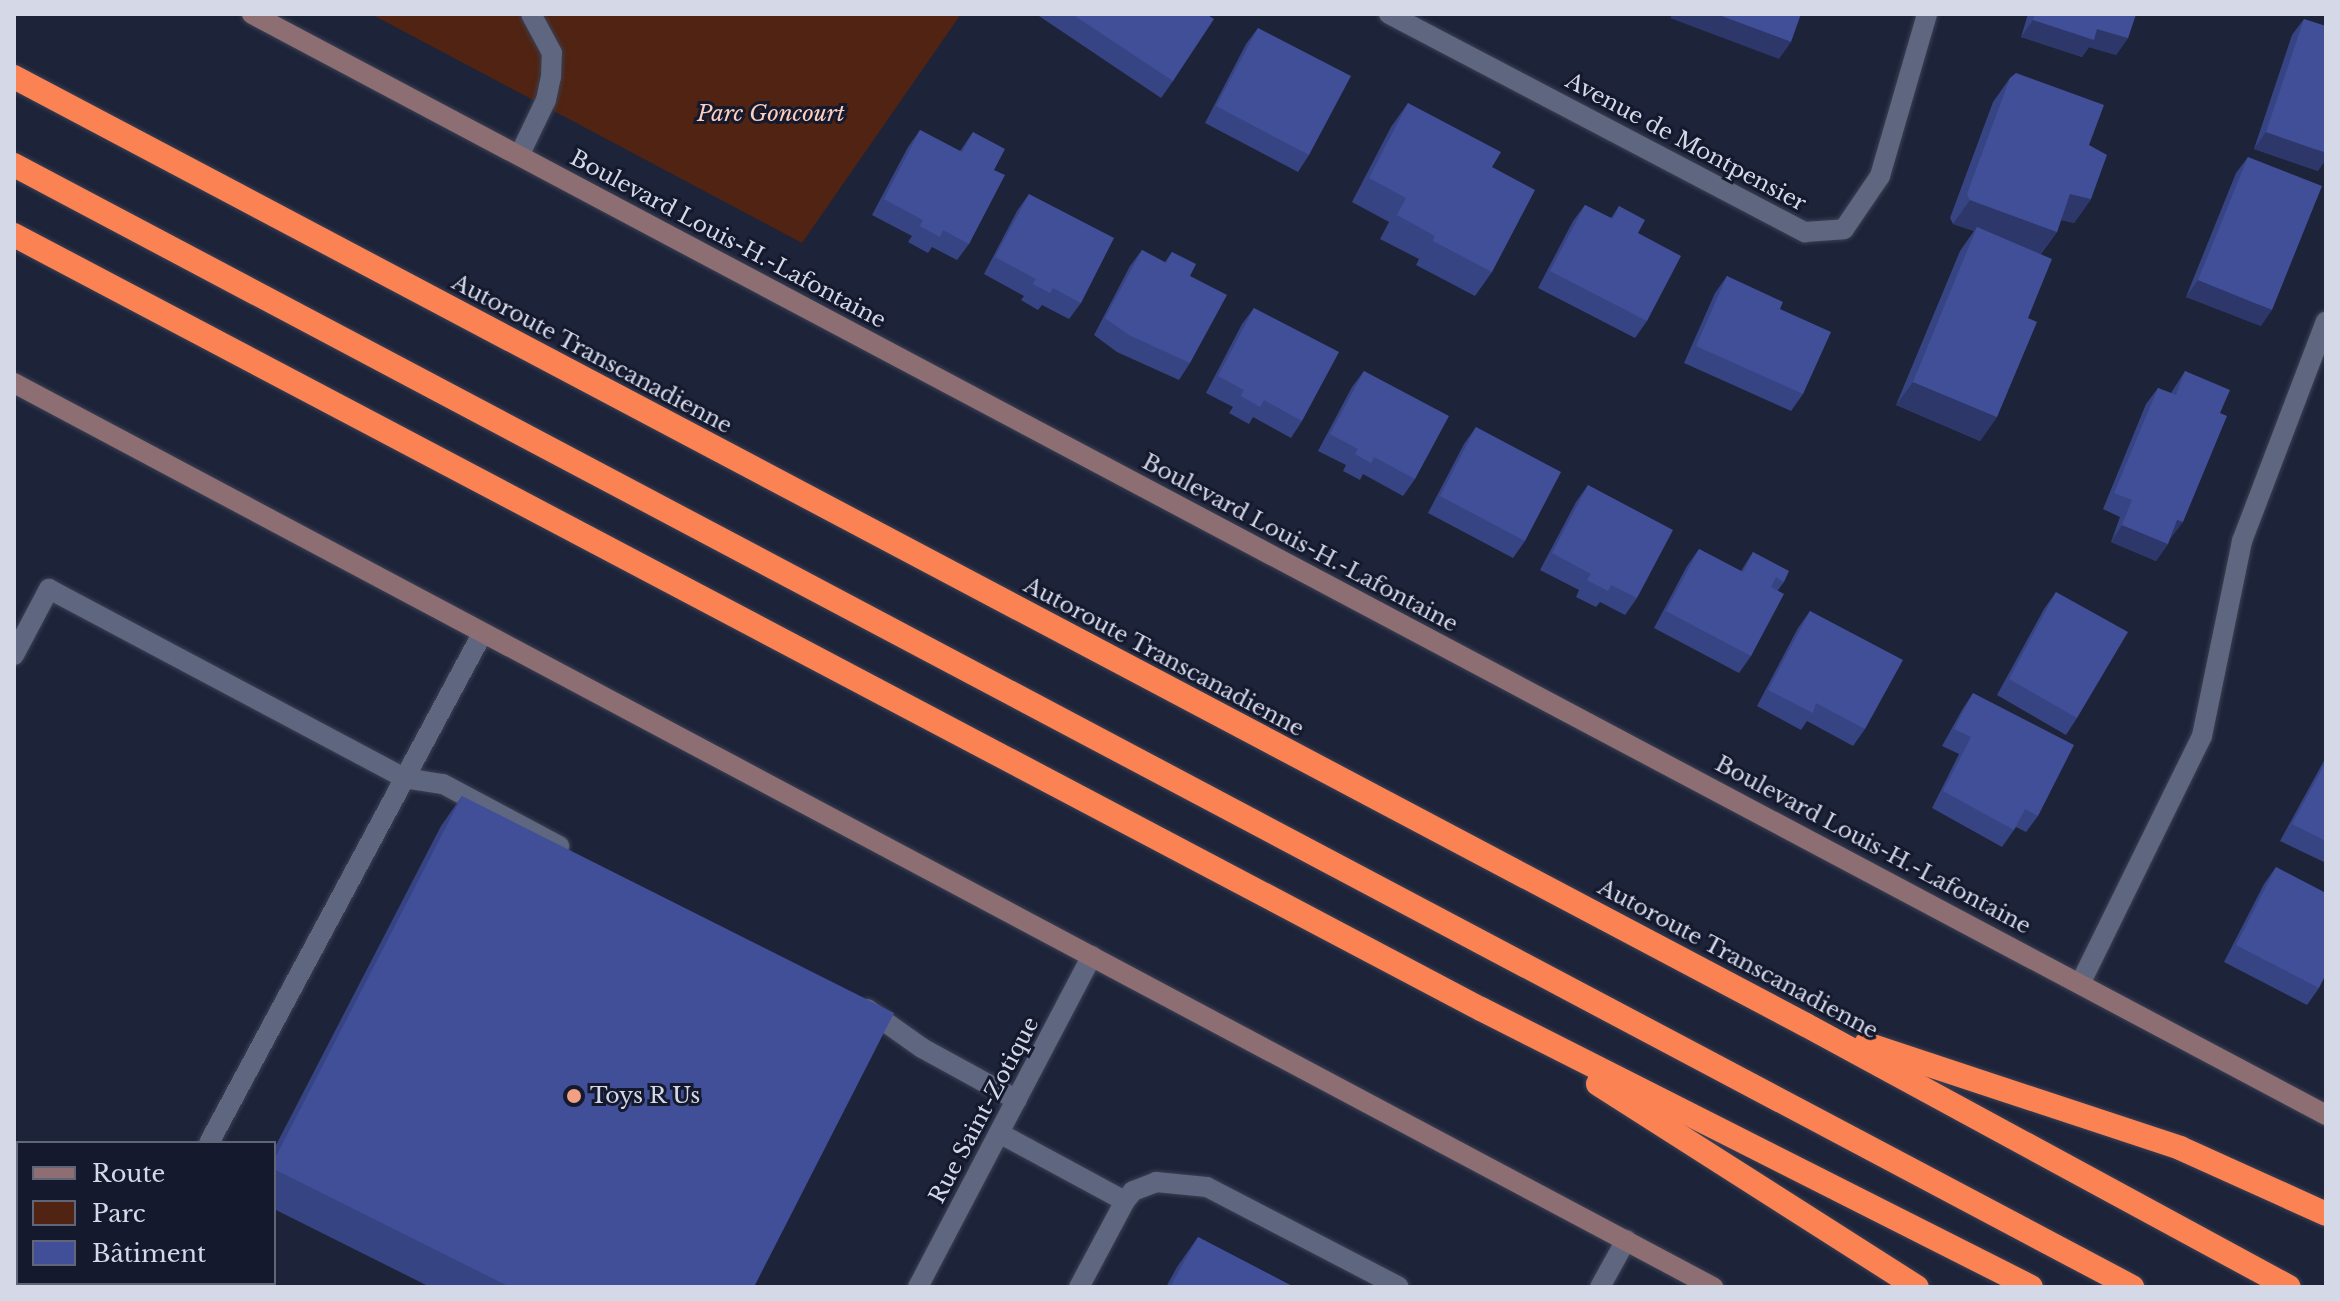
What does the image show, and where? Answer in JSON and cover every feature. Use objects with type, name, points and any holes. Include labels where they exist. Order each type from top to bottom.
[{"type":"highway","name":"Autoroute Transcanadienne","points":[[14,77],[1806,1025],[2289,1287]]},
{"type":"highway","points":[[14,165],[2132,1287]]},
{"type":"highway","points":[[14,235],[1481,1009],[2031,1287]]},
{"type":"highway","points":[[1481,1009],[1917,1287]]},
{"type":"highway","points":[[1806,1025],[2180,1148],[2326,1214]]},
{"type":"main road","name":"Boulevard Louis-H.-Lafontaine","points":[[252,14],[2081,982],[2326,1115]]},
{"type":"main road","points":[[14,383],[1713,1287]]},
{"type":"street","points":[[520,154],[543,109],[551,77],[552,53],[531,14]]},
{"type":"street","name":"Avenue de Montpensier","points":[[1389,14],[1805,232],[1844,229],[1880,176],[1927,14]]},
{"type":"street","points":[[2081,982],[2202,736],[2242,541],[2326,321]]},
{"type":"street","points":[[14,655],[49,589],[404,778],[443,784],[584,859]]},
{"type":"street","points":[[210,1141],[482,634]]},
{"type":"street","name":"Rue Saint-Zotique","points":[[918,1287],[1092,956]]},
{"type":"street","points":[[851,1000],[893,1023],[922,1048],[1017,1100]]},
{"type":"street","points":[[999,1133],[1125,1201]]},
{"type":"street","points":[[1079,1287],[1125,1201],[1133,1191],[1156,1182],[1199,1185],[1399,1287]]},
{"type":"street","points":[[1600,1287],[1626,1240]]},
{"type":"green space","name":"Parc Goncourt","points":[[371,14],[961,14],[802,243]]},
{"type":"building","points":[[1072,14],[1206,14],[1214,19],[1173,81]]},
{"type":"building","points":[[1716,14],[1801,14],[1791,42]]},
{"type":"building","points":[[2035,14],[2136,14],[2128,38],[2097,29],[2094,40],[2033,20]]},
{"type":"building","points":[[2304,19],[2326,26],[2326,153],[2266,132]]},
{"type":"building","points":[[1258,28],[1351,76],[1309,155],[1216,106]]},
{"type":"building","points":[[2016,73],[2104,105],[2089,145],[2107,155],[2091,199],[2070,194],[2057,232],[1970,200],[1967,194],[2010,78]]},
{"type":"building","points":[[1408,103],[1501,152],[1492,167],[1535,190],[1492,272],[1433,241],[1435,236],[1397,215],[1406,198],[1369,178]]},
{"type":"building","points":[[920,130],[962,152],[973,132],[1005,149],[994,170],[1005,175],[969,244],[943,230],[940,237],[920,226],[923,220],[884,199]]},
{"type":"building","points":[[2248,157],[2322,186],[2272,310],[2198,280]]},
{"type":"building","points":[[1029,194],[1114,238],[1081,303],[1053,288],[1050,293],[1033,284],[1036,279],[995,257]]},
{"type":"building","points":[[1585,205],[1613,219],[1619,206],[1645,220],[1638,233],[1681,256],[1647,321],[1550,271]]},
{"type":"building","points":[[1977,227],[2052,259],[2028,318],[2037,322],[1997,417],[1913,382]]},
{"type":"building","points":[[1142,250],[1166,263],[1172,252],[1196,264],[1190,276],[1227,295],[1190,363],[1129,335],[1105,318]]},
{"type":"building","points":[[1727,276],[1783,302],[1780,309],[1831,332],[1803,394],[1696,346]]},
{"type":"building","points":[[1254,308],[1339,352],[1302,421],[1264,400],[1260,407],[1241,396],[1244,390],[1218,376]]},
{"type":"building","points":[[1364,371],[1449,416],[1415,479],[1374,457],[1371,463],[1355,454],[1358,449],[1330,434]]},
{"type":"building","points":[[2185,371],[2230,390],[2220,413],[2227,416],[2183,522],[2177,520],[2168,544],[2122,525],[2132,500],[2114,493],[2158,388],[2176,395]]},
{"type":"building","points":[[1476,427],[1561,472],[1525,541],[1440,496]]},
{"type":"building","points":[[1588,485],[1673,530],[1637,598],[1611,585],[1608,591],[1587,580],[1591,574],[1552,553]]},
{"type":"building","points":[[1699,549],[1743,572],[1753,552],[1789,571],[1784,582],[1776,577],[1771,587],[1784,594],[1751,656],[1666,611]]},
{"type":"building","points":[[2056,592],[2128,632],[2077,718],[2009,679]]},
{"type":"building","points":[[1810,611],[1903,660],[1865,729],[1816,703],[1813,713],[1768,690]]},
{"type":"building","points":[[1973,693],[2074,745],[2038,816],[2025,809],[2014,830],[1943,791],[1971,737],[1954,729]]},
{"type":"building","points":[[2326,762],[2326,841],[2292,824]]},
{"type":"building","name":"Toys R Us","points":[[462,796],[894,1013],[754,1287],[510,1287],[276,1170],[276,1156]]},
{"type":"building","points":[[2276,867],[2326,893],[2326,974],[2319,988],[2236,945]]},
{"type":"building","points":[[1198,1237],[1294,1287],[1170,1287]]},
{"type":"place","name":"Toys R Us","points":[[574,1096]]}]
